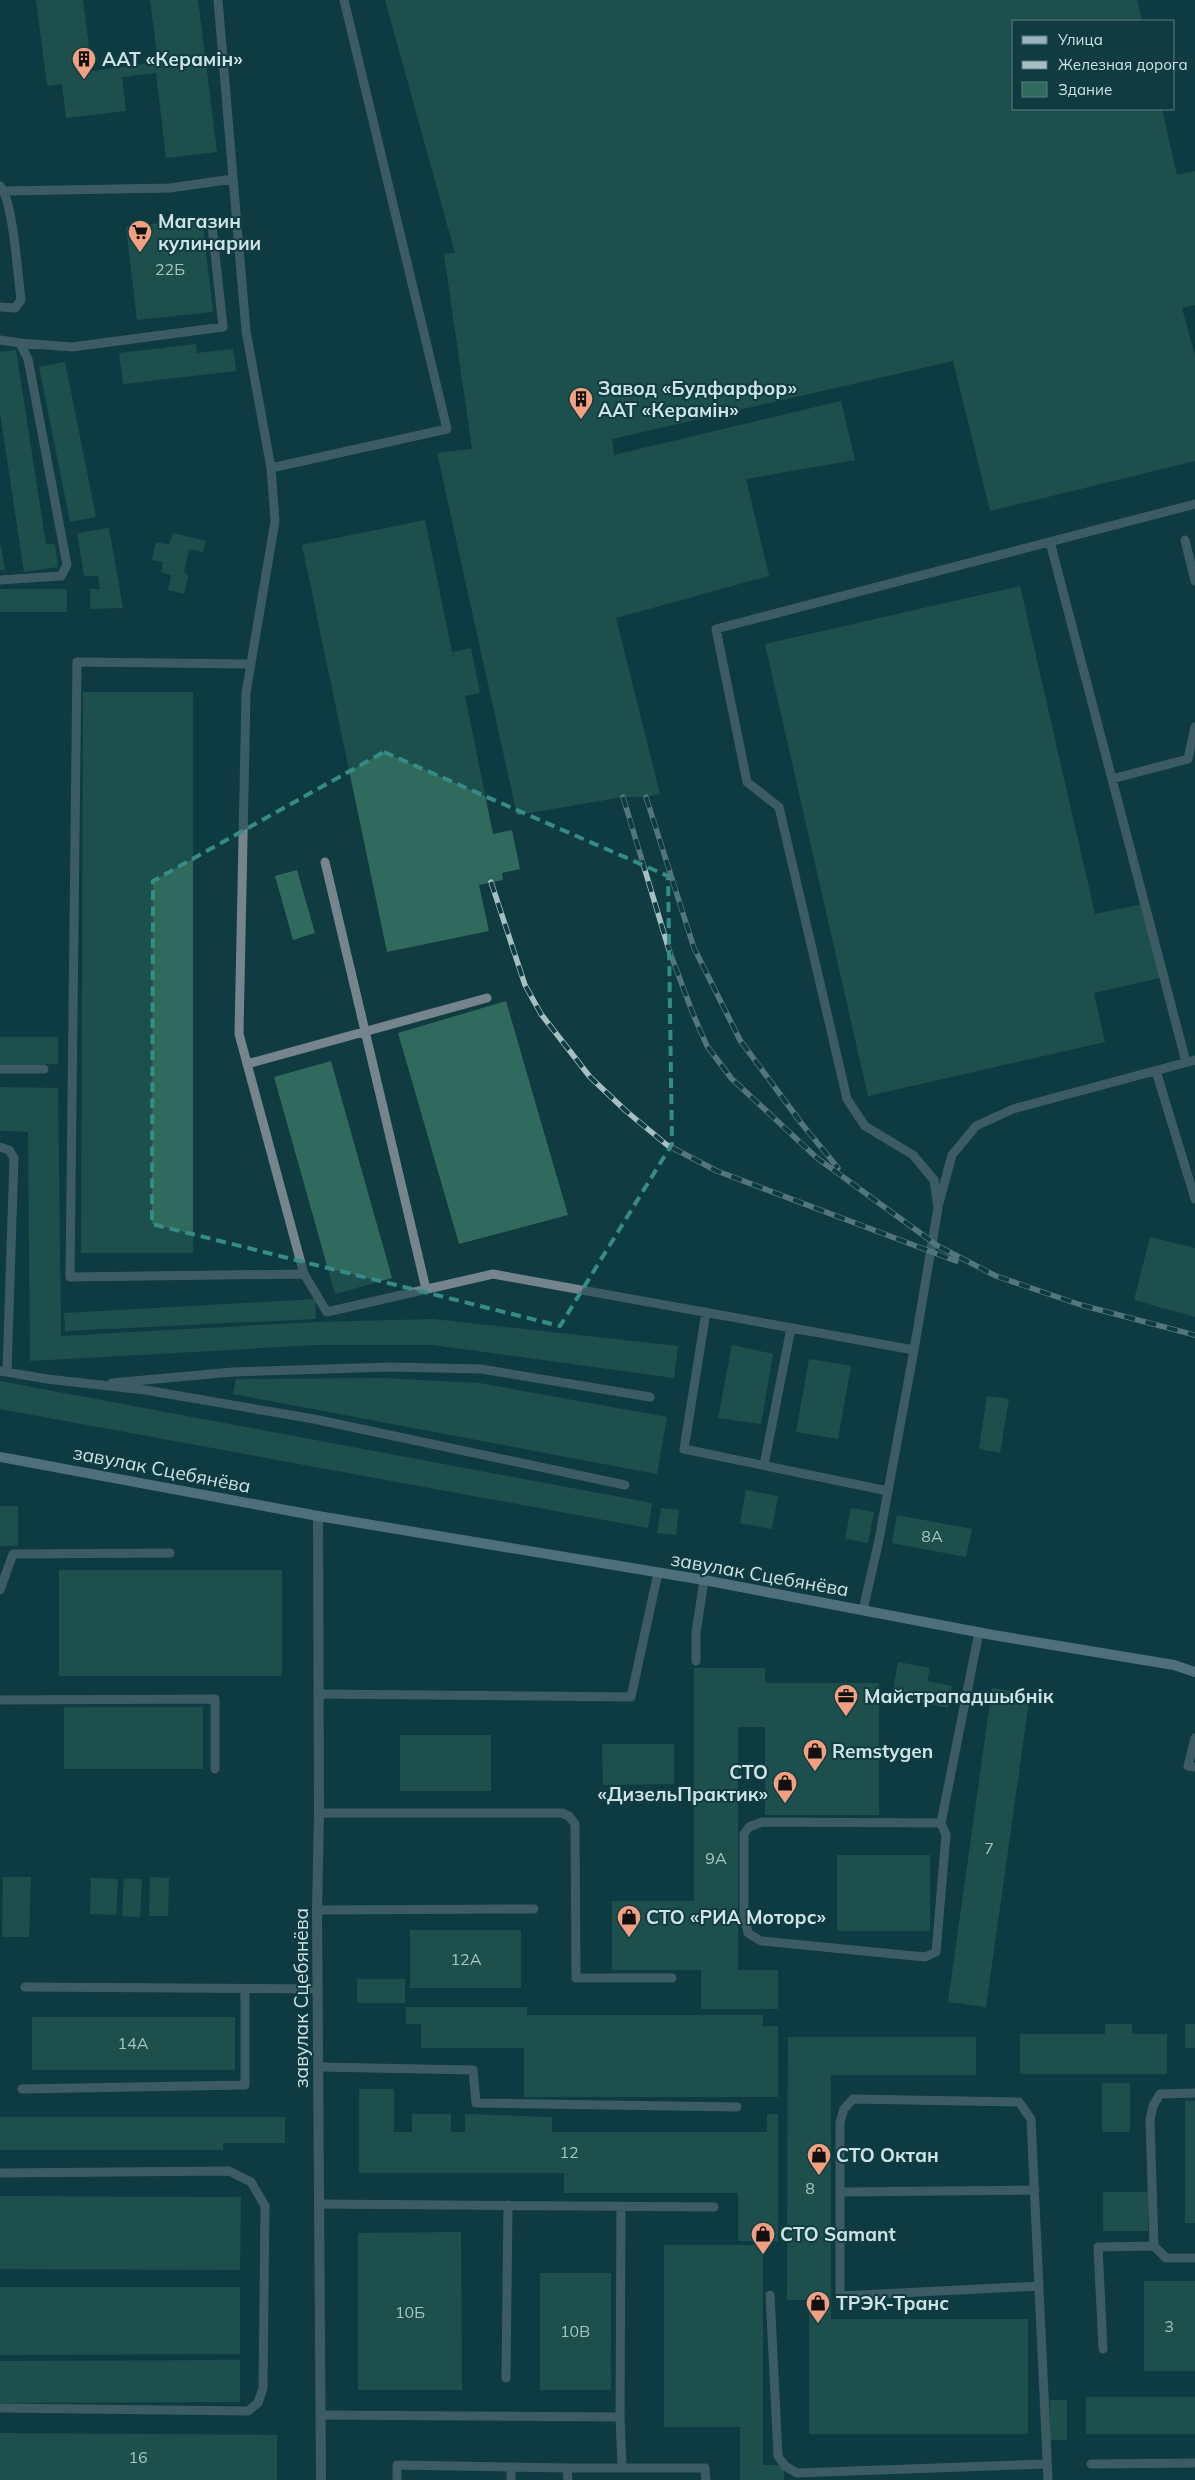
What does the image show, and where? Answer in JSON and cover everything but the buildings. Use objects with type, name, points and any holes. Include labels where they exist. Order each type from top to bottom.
[{"type":"street","name":"завулак Сцебянёва","points":[[0,1456],[318,1516],[704,1580],[979,1632],[1174,1665],[1195,1672]]},
{"type":"street","name":"завулак Сцебянёва","points":[[318,1516],[319,1813],[317,1910],[321,2480]]},
{"type":"lane","points":[[218,0],[246,331],[270,468],[275,521],[246,693],[238,1034],[304,1274],[327,1312],[493,1274],[914,1350]]},
{"type":"lane","points":[[270,468],[447,429],[344,0]]},
{"type":"lane","points":[[0,308],[15,308],[21,300],[4,211],[2,188],[170,188],[233,179]]},
{"type":"lane","points":[[0,340],[72,347],[223,327],[212,226]]},
{"type":"lane","points":[[0,580],[61,576],[67,565],[28,359],[20,343]]},
{"type":"lane","points":[[938,1208],[934,1180],[913,1155],[865,1126],[847,1099],[779,807],[747,782],[716,629],[1195,504]]},
{"type":"lane","points":[[1186,540],[1195,581]]},
{"type":"lane","points":[[864,1610],[914,1350],[938,1208],[952,1155],[976,1126],[1013,1109],[1191,1061],[1112,779],[1050,542]]},
{"type":"lane","points":[[251,664],[76,662],[70,1277],[304,1274]]},
{"type":"lane","points":[[1112,779],[1188,759],[1195,727]]},
{"type":"lane","points":[[325,862],[426,1288]]},
{"type":"lane","points":[[247,1064],[487,998]]},
{"type":"lane","points":[[0,1069],[44,1069]]},
{"type":"lane","points":[[1156,1070],[1195,1199]]},
{"type":"lane","points":[[0,1146],[9,1150],[14,1158],[3,1372],[47,1380],[97,1384],[314,1419],[624,1485]]},
{"type":"lane","points":[[706,1312],[684,1449],[888,1490]]},
{"type":"lane","points":[[764,1465],[791,1328]]},
{"type":"lane","points":[[97,1384],[233,1372],[390,1366],[481,1369],[650,1397]]},
{"type":"lane","points":[[0,1590],[13,1554],[170,1552]]},
{"type":"lane","points":[[318,1694],[631,1697],[658,1573]]},
{"type":"lane","points":[[696,1661],[696,1633],[704,1580]]},
{"type":"lane","points":[[942,1823],[762,1822],[750,1827],[744,1834],[744,1914],[748,1933],[761,1941],[925,1957],[936,1952],[946,1835],[942,1823],[979,1632]]},
{"type":"lane","points":[[0,1700],[214,1699],[215,1769]]},
{"type":"lane","points":[[1195,1738],[1188,1766],[1195,1767]]},
{"type":"lane","points":[[319,1813],[562,1813],[569,1816],[575,1824],[576,1978],[672,1978]]},
{"type":"lane","points":[[317,1910],[534,1909]]},
{"type":"lane","points":[[25,1987],[318,1989]]},
{"type":"lane","points":[[22,2089],[245,2085],[245,1989]]},
{"type":"lane","points":[[319,2067],[473,2070],[476,2103],[737,2108]]},
{"type":"lane","points":[[1195,2093],[1160,2094],[1153,2106],[1150,2120],[1154,2246],[1166,2258],[1195,2258]]},
{"type":"lane","points":[[1039,2286],[840,2296],[840,2122],[844,2109],[853,2099],[1019,2102],[1031,2119],[1034,2190],[1039,2286],[1048,2480]]},
{"type":"lane","points":[[0,2174],[229,2171],[251,2182],[265,2206],[263,2388],[258,2403],[248,2411],[0,2408]]},
{"type":"lane","points":[[840,2192],[1034,2190]]},
{"type":"lane","points":[[320,2204],[714,2207]]},
{"type":"lane","points":[[506,2378],[508,2205]]},
{"type":"lane","points":[[620,2207],[620,2418],[622,2467]]},
{"type":"lane","points":[[1103,2349],[1098,2247],[1154,2246]]},
{"type":"lane","points":[[770,2295],[778,2456],[785,2466],[797,2473],[1047,2464]]},
{"type":"lane","points":[[322,2415],[620,2418]]},
{"type":"lane","points":[[1091,2464],[1195,2463]]},
{"type":"lane","points":[[397,2480],[397,2465],[511,2468],[705,2468],[706,2480]]},
{"type":"lane","points":[[511,2468],[511,2480]]},
{"type":"lane","points":[[567,2468],[568,2480]]},
{"type":"highlighted area","points":[[384,752],[668,876],[672,1144],[560,1326],[152,1224],[153,881]]},
{"type":"railway","points":[[623,797],[669,950],[693,1014],[707,1046],[731,1078],[817,1158],[938,1246],[996,1276],[1081,1305],[1195,1335]]},
{"type":"railway","points":[[646,797],[694,948],[740,1040],[802,1124],[838,1168]]},
{"type":"railway","points":[[491,882],[525,985],[541,1014],[590,1077],[626,1111],[667,1145],[717,1171],[956,1261]]},
{"type":"place","name":"ААТ «Керамін»","points":[[84,80]]},
{"type":"place","name":"Магазин кулинарии","points":[[140,253]]},
{"type":"place","name":"Завод «Будфарфор» ААТ «Керамін»","points":[[581,420]]},
{"type":"place","name":"Майстрападшыбнік","points":[[846,1717]]},
{"type":"place","name":"Remstygen","points":[[815,1772]]},
{"type":"place","name":"СТО «ДизельПрактик»","points":[[785,1804]]},
{"type":"place","name":"СТО «РИА Моторс»","points":[[629,1938]]},
{"type":"place","name":"СТО Октан","points":[[819,2176]]},
{"type":"place","name":"СТО Samant","points":[[763,2255]]},
{"type":"place","name":"ТРЭК-Транс","points":[[818,2324]]}]
